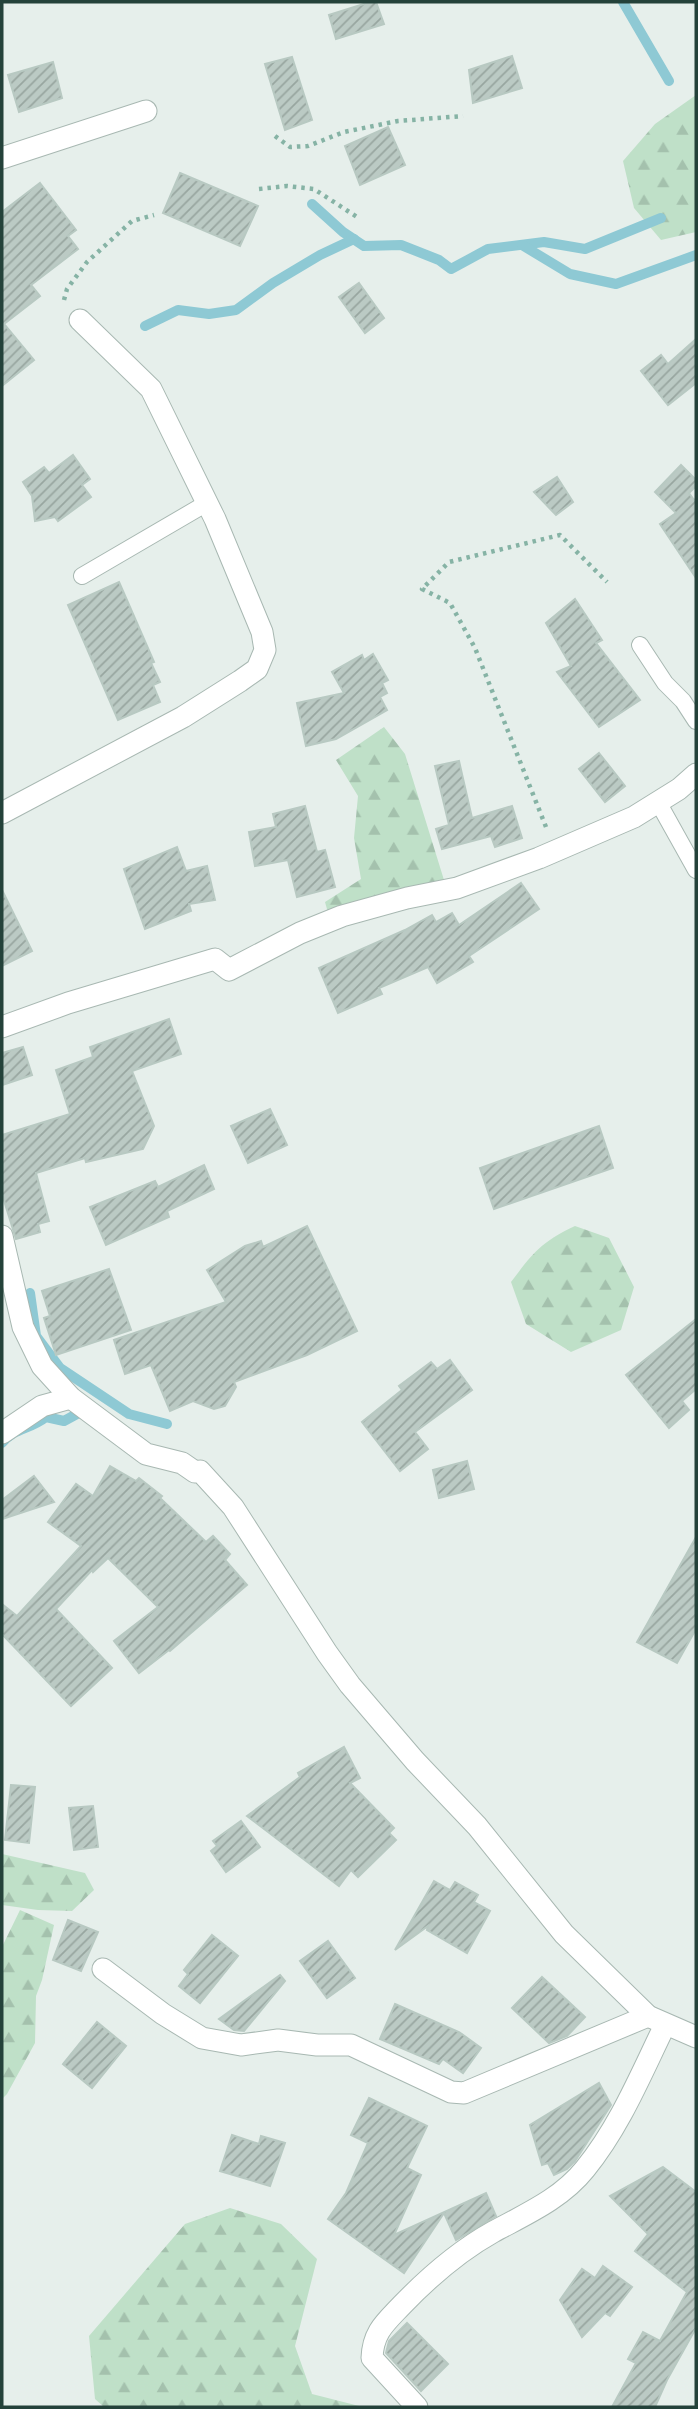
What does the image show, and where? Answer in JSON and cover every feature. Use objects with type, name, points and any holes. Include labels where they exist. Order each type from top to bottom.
[{"type":"street","points":[[2,158],[145,111]]},
{"type":"street","points":[[2,813],[183,717],[257,669],[265,650],[262,632],[207,503],[151,389],[80,320]]},
{"type":"street","points":[[2,1027],[68,1003],[215,959],[229,970],[300,933],[342,916],[407,898],[457,888],[634,817],[679,789],[696,774]]},
{"type":"street","points":[[2,1237],[23,1327],[42,1366],[71,1398],[146,1454],[182,1463],[195,1472],[200,1471],[233,1507],[350,1685],[415,1761],[477,1826],[564,1934],[657,2020],[696,2037]]},
{"type":"street","points":[[2,1433],[42,1406],[71,1398]]},
{"type":"street","points":[[103,1969],[163,2014],[202,2038],[242,2045],[278,2040],[317,2045],[351,2045],[451,2092],[464,2094],[657,2020]]},
{"type":"street","points":[[417,2407],[372,2358],[373,2341],[380,2328],[429,2277],[492,2232],[542,2207],[584,2171],[613,2130],[657,2020]]},
{"type":"lane","points":[[82,576],[207,503]]},
{"type":"lane","points":[[640,645],[665,683],[683,701],[696,721]]},
{"type":"lane","points":[[658,802],[696,870]]},
{"type":"path","points":[[275,136],[290,147],[308,146],[344,132],[398,121],[463,116]]},
{"type":"path","points":[[259,189],[287,186],[314,189],[357,217]]},
{"type":"path","points":[[80,320],[64,300],[67,289],[87,262],[132,221],[154,215]]},
{"type":"path","points":[[556,850],[475,648],[450,603],[422,589],[449,562],[560,535],[607,582]]},
{"type":"green space","points":[[696,95],[696,232],[661,240],[634,208],[623,161],[655,124]]},
{"type":"green space","points":[[384,727],[405,754],[444,880],[330,920],[325,902],[361,879],[354,838],[358,796],[336,760]]},
{"type":"green space","points":[[575,1226],[609,1238],[634,1287],[621,1330],[571,1352],[526,1324],[511,1282],[538,1249]]},
{"type":"green space","points":[[2,1854],[85,1873],[94,1890],[72,1911],[2,1905]]},
{"type":"green space","points":[[20,1910],[54,1925],[36,1996],[35,2043],[2,2099],[2,1947]]},
{"type":"green space","points":[[230,2208],[281,2224],[317,2259],[295,2346],[312,2394],[363,2407],[104,2407],[95,2399],[89,2336],[185,2224]]},
{"type":"building","points":[[376,2],[384,24],[336,39],[329,15]]},
{"type":"building","points":[[512,56],[522,88],[473,103],[469,70]]},
{"type":"building","points":[[292,57],[312,120],[285,130],[265,64]]},
{"type":"building","points":[[53,62],[62,98],[19,112],[8,75]]},
{"type":"building","points":[[388,127],[405,165],[360,185],[345,146]]},
{"type":"building","points":[[180,173],[258,206],[240,246],[163,213]]},
{"type":"building","points":[[40,183],[76,230],[68,236],[78,249],[31,285],[40,296],[4,324],[34,360],[2,386],[2,212]]},
{"type":"building","points":[[359,283],[384,318],[365,333],[339,297]]},
{"type":"building","points":[[696,339],[696,383],[668,405],[641,371],[661,355],[668,364]]},
{"type":"building","points":[[73,455],[90,479],[82,485],[91,497],[58,521],[55,517],[35,521],[32,496],[23,482],[44,467],[49,473]]},
{"type":"building","points":[[681,465],[696,480],[696,486],[689,493],[696,499],[696,578],[660,524],[676,513],[655,492]]},
{"type":"building","points":[[557,477],[573,502],[556,515],[534,492]]},
{"type":"building","points":[[119,582],[154,662],[151,663],[160,682],[153,685],[160,702],[118,720],[68,605]]},
{"type":"building","points":[[575,599],[602,640],[596,643],[640,700],[599,727],[557,672],[571,666],[546,623]]},
{"type":"building","points":[[373,654],[388,680],[382,683],[387,693],[380,697],[387,710],[336,739],[306,746],[297,703],[344,693],[332,672],[362,655],[364,660]]},
{"type":"building","points":[[599,753],[625,786],[605,802],[579,769]]},
{"type":"building","points":[[459,761],[472,818],[512,806],[522,838],[495,847],[491,836],[442,849],[436,829],[449,825],[435,766]]},
{"type":"building","points":[[305,806],[317,852],[325,850],[335,887],[297,897],[288,860],[255,866],[249,832],[276,827],[273,814]]},
{"type":"building","points":[[177,847],[186,871],[207,866],[215,900],[189,904],[191,911],[145,929],[124,869]]},
{"type":"building","points":[[521,883],[539,909],[469,956],[473,962],[437,983],[428,967],[379,988],[382,994],[338,1013],[319,968],[405,930],[432,915],[436,922],[452,913],[459,925]]},
{"type":"building","points":[[2,890],[32,951],[2,966]]},
{"type":"building","points":[[169,1019],[181,1054],[132,1071],[154,1126],[143,1149],[86,1162],[85,1158],[36,1173],[49,1221],[38,1224],[40,1232],[16,1239],[2,1194],[2,1135],[70,1114],[56,1070],[93,1057],[90,1047]]},
{"type":"building","points":[[23,1047],[32,1075],[2,1085],[2,1053]]},
{"type":"building","points":[[270,1109],[287,1145],[248,1163],[231,1126]]},
{"type":"building","points":[[599,1126],[613,1168],[494,1209],[480,1168]]},
{"type":"building","points":[[204,1165],[214,1189],[167,1211],[169,1217],[106,1245],[90,1207],[155,1181],[158,1187]]},
{"type":"building","points":[[307,1226],[357,1331],[307,1355],[234,1382],[236,1387],[225,1406],[214,1409],[193,1401],[170,1411],[151,1365],[125,1374],[114,1340],[226,1302],[207,1270],[245,1246],[261,1241],[263,1247]]},
{"type":"building","points":[[109,1269],[131,1330],[56,1355],[44,1318],[50,1316],[42,1291]]},
{"type":"building","points":[[696,1319],[696,1389],[682,1401],[689,1410],[669,1428],[626,1375]]},
{"type":"building","points":[[450,1360],[472,1390],[415,1432],[428,1449],[400,1471],[362,1422],[402,1390],[399,1386],[431,1362],[437,1369]]},
{"type":"building","points":[[467,1461],[474,1489],[439,1498],[433,1470]]},
{"type":"building","points":[[110,1466],[136,1481],[139,1478],[162,1496],[160,1498],[206,1542],[213,1536],[230,1554],[225,1560],[247,1585],[170,1651],[139,1673],[114,1641],[158,1607],[108,1558],[93,1572],[92,1570],[56,1609],[112,1668],[71,1706],[2,1634],[2,1604],[17,1616],[81,1546],[48,1522],[76,1484],[93,1496]]},
{"type":"building","points":[[34,1476],[54,1502],[2,1519],[2,1500]]},
{"type":"building","points":[[696,1537],[696,1629],[677,1663],[637,1642]]},
{"type":"building","points":[[344,1747],[360,1778],[350,1783],[394,1828],[389,1833],[396,1840],[358,1877],[351,1870],[339,1886],[247,1816],[300,1777],[298,1773]]},
{"type":"building","points":[[11,1785],[35,1787],[29,1843],[5,1840]]},
{"type":"building","points":[[93,1806],[98,1847],[74,1850],[69,1808]]},
{"type":"building","points":[[241,1821],[260,1847],[226,1872],[211,1851],[217,1846],[213,1841]]},
{"type":"building","points":[[434,1881],[450,1890],[455,1882],[478,1895],[474,1902],[490,1911],[467,1953],[427,1930],[428,1926],[395,1950]]},
{"type":"building","points":[[68,1920],[98,1932],[81,1971],[53,1960]]},
{"type":"building","points":[[212,1935],[238,1956],[200,2003],[179,1986],[188,1974],[184,1970]]},
{"type":"building","points":[[328,1941],[355,1978],[327,1998],[300,1961]]},
{"type":"building","points":[[280,1975],[285,1981],[244,2031],[234,2030],[219,2019]]},
{"type":"building","points":[[542,1977],[585,2017],[567,2036],[549,2043],[512,2008]]},
{"type":"building","points":[[395,2004],[459,2032],[481,2048],[463,2073],[443,2059],[439,2064],[380,2039]]},
{"type":"building","points":[[97,2022],[126,2046],[92,2088],[63,2064]]},
{"type":"building","points":[[599,2083],[611,2105],[575,2161],[567,2169],[554,2175],[548,2163],[542,2165],[530,2125]]},
{"type":"building","points":[[369,2098],[427,2126],[407,2168],[421,2175],[394,2235],[486,2193],[496,2216],[456,2240],[444,2213],[404,2273],[328,2219],[346,2193],[368,2143],[351,2135]]},
{"type":"building","points":[[232,2135],[259,2144],[261,2136],[285,2143],[270,2186],[220,2171]]},
{"type":"building","points":[[663,2167],[696,2192],[696,2328],[655,2407],[612,2407],[636,2363],[628,2359],[643,2332],[660,2341],[687,2292],[635,2251],[648,2234],[610,2196]]},
{"type":"building","points":[[603,2266],[632,2287],[610,2316],[605,2313],[582,2337],[560,2300],[582,2269],[595,2278]]},
{"type":"building","points":[[407,2323],[448,2364],[421,2391],[386,2353],[389,2341]]},
{"type":"waterway","points":[[623,2],[669,81]]},
{"type":"waterway","points":[[312,204],[343,232],[364,246],[401,245],[439,260],[451,269],[488,249],[544,242],[585,249],[661,218]]},
{"type":"waterway","points":[[145,326],[178,310],[209,314],[236,310],[273,283],[320,255],[354,239]]},
{"type":"waterway","points":[[522,245],[570,274],[616,284],[696,255]]},
{"type":"waterway","points":[[30,1293],[36,1336],[60,1368],[129,1414],[167,1424]]},
{"type":"waterway","points":[[2,1443],[12,1434],[46,1417],[64,1421],[86,1409]]}]
